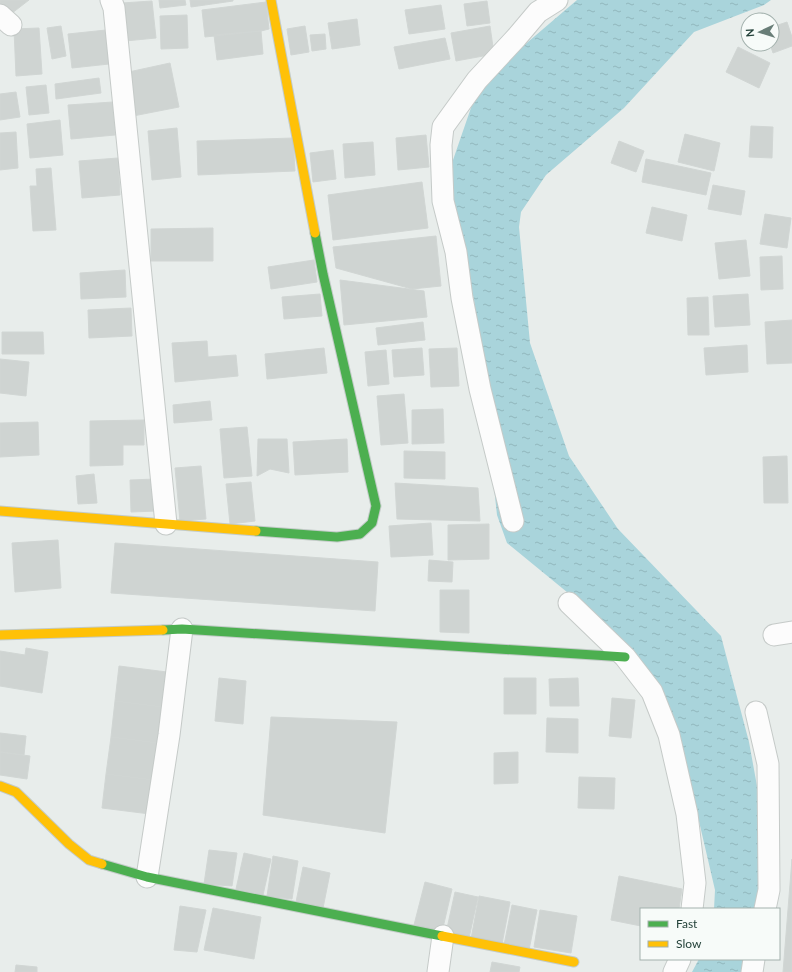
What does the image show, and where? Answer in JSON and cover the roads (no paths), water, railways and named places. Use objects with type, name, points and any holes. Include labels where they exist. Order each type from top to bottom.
[{"type":"street","points":[[111,0],[114,8],[166,524]]},
{"type":"street","points":[[0,511],[337,537],[360,534],[372,523],[376,506],[323,274],[272,0]]},
{"type":"street","points":[[513,521],[480,389],[462,298],[456,252],[443,201],[441,145],[443,128],[477,80],[538,12],[558,0]]},
{"type":"street","points":[[569,603],[625,658],[652,692],[669,735],[688,821],[695,883],[692,908]]},
{"type":"street","points":[[0,635],[182,629],[625,658]]},
{"type":"street","points":[[147,877],[170,735],[182,629]]},
{"type":"street","points":[[756,712],[768,764],[769,890],[765,908]]},
{"type":"street","points":[[0,786],[16,792],[69,844],[89,860],[147,877],[574,962]]},
{"type":"street","points":[[438,972],[443,936]]},
{"type":"street","points":[[674,972],[680,960]]},
{"type":"street","points":[[752,972],[754,960]]},
{"type":"water","points":[[577,0],[771,0],[764,5],[746,12],[740,12],[740,14],[694,32],[624,108],[546,175],[521,212],[519,227],[530,343],[569,456],[618,529],[721,636],[749,742],[765,830],[757,908],[714,908],[715,890],[698,817],[654,685],[573,597],[507,543],[497,515],[474,300],[450,193],[453,160],[473,102],[502,64]]},
{"type":"water","points":[[698,960],[747,960],[742,972],[692,972]]}]
